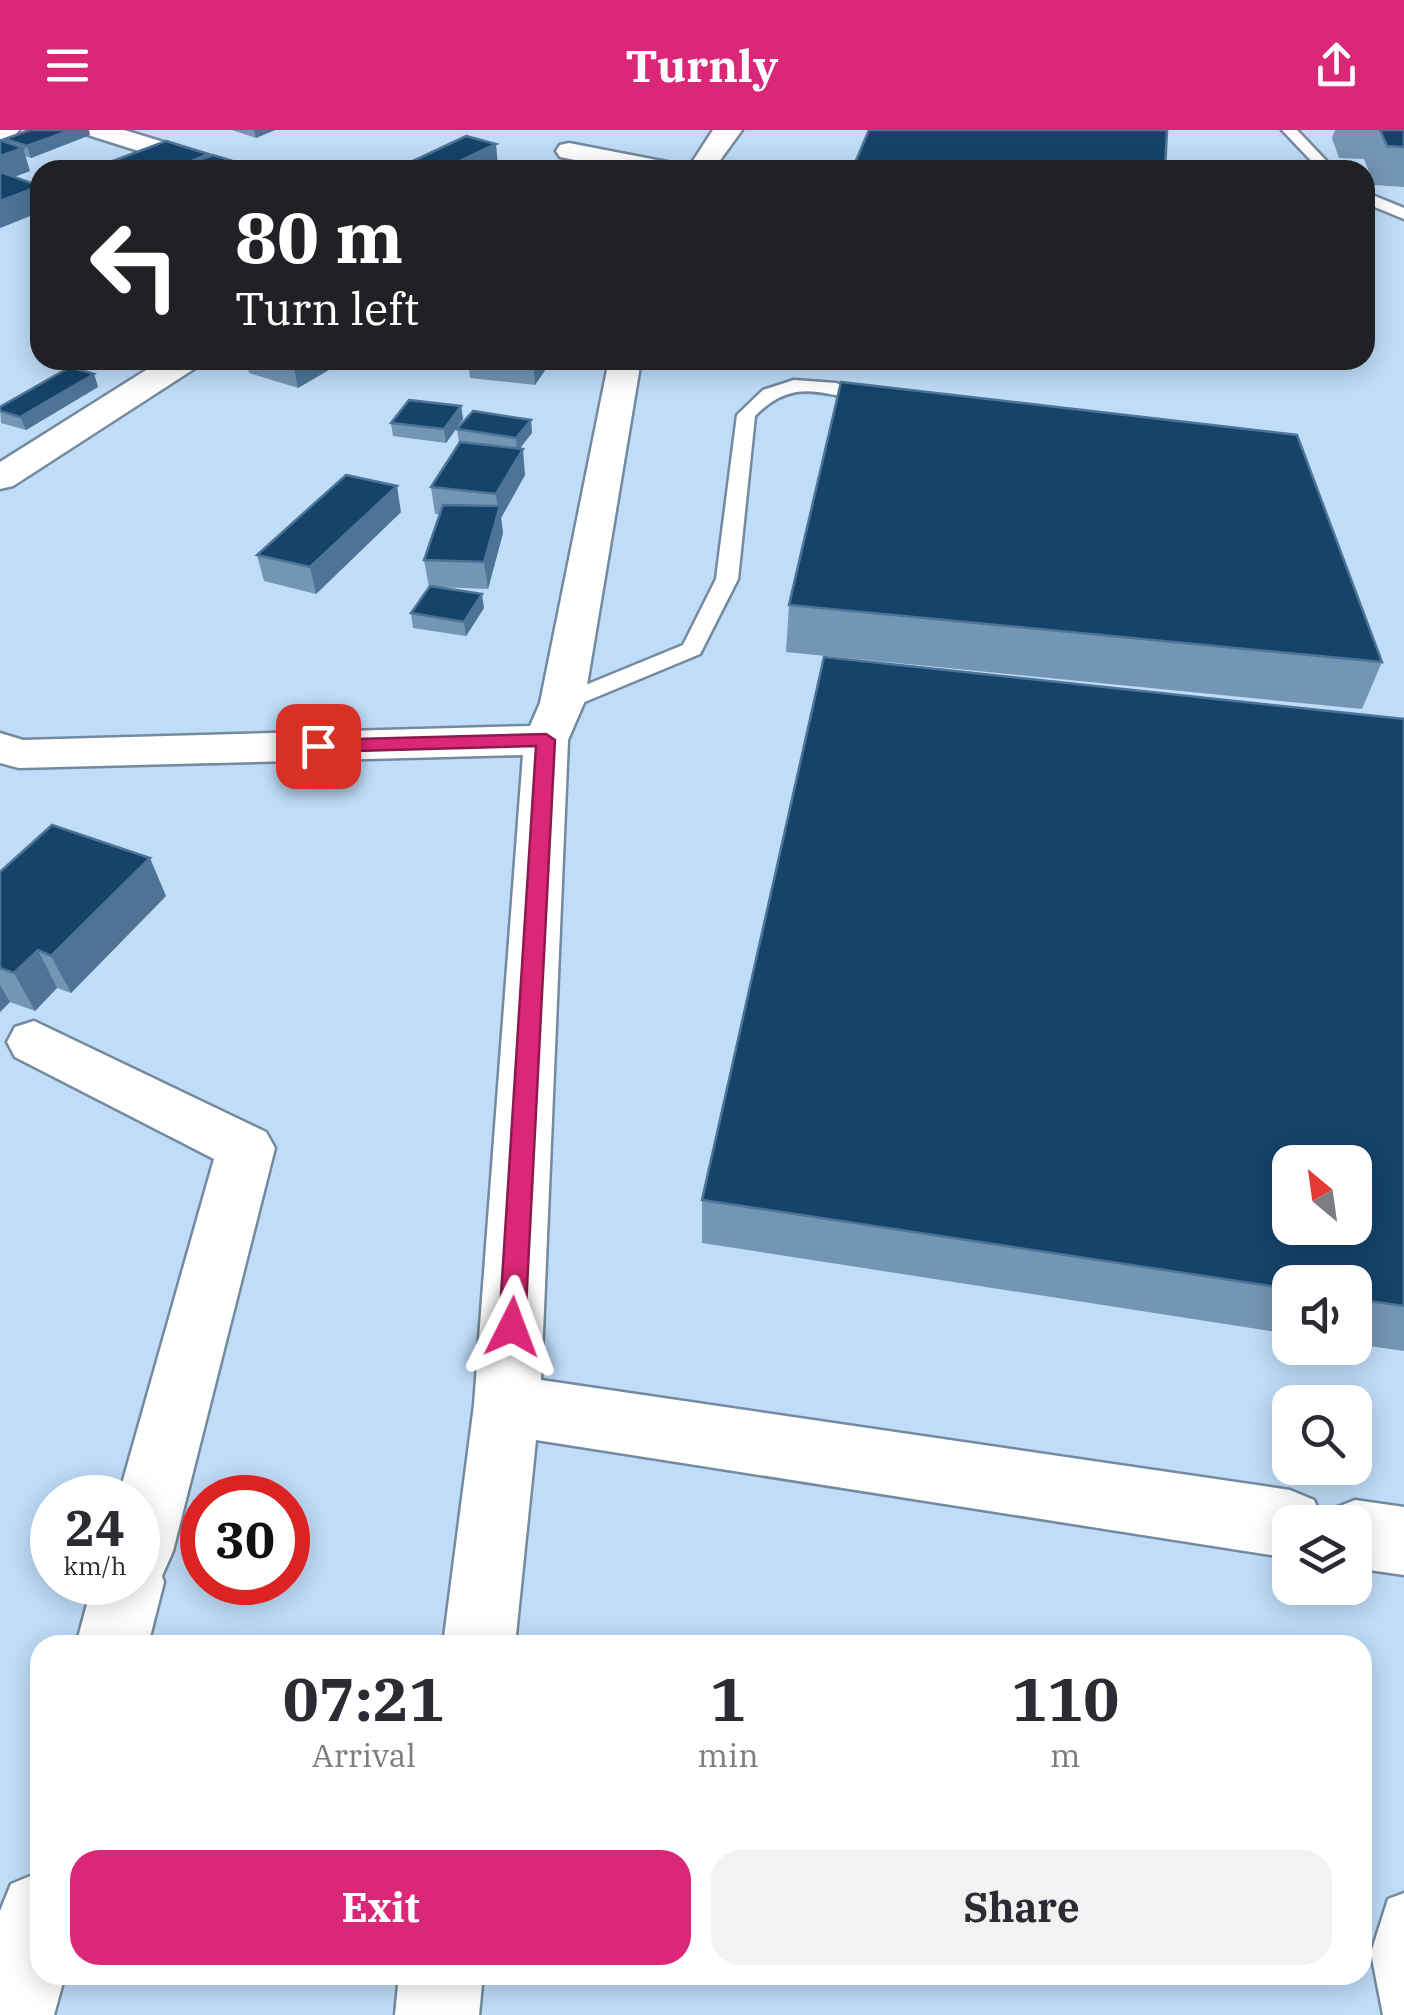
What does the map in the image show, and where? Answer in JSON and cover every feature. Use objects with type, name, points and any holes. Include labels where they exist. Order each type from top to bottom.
[{"type":"street","points":[[97,130],[195,160]]},
{"type":"street","points":[[706,160],[724,132]]},
{"type":"street","points":[[571,143],[631,160]]},
{"type":"street","points":[[0,478],[169,370]]},
{"type":"street","points":[[481,1635],[507,1405],[554,722],[623,370]]},
{"type":"street","points":[[0,747],[18,754],[554,722]]},
{"type":"street","points":[[34,1042],[246,1148],[159,1475]]},
{"type":"street","points":[[507,1405],[1272,1521]]},
{"type":"street","points":[[1372,1536],[1404,1541]]},
{"type":"street","points":[[115,1635],[123,1605]]},
{"type":"lane","points":[[1289,130],[1318,160]]},
{"type":"lane","points":[[1375,201],[1404,214]]},
{"type":"lane","points":[[554,722],[692,649],[727,580],[746,414],[763,394],[790,384],[852,392]]},
{"type":"lane","points":[[1404,1914],[1394,1954],[1404,2010]]},
{"type":"shaded area","points":[[0,130],[1404,130],[1404,2015],[0,2015]]},
{"type":"building","points":[[30,130],[71,130],[27,146],[5,139]]},
{"type":"building","points":[[869,130],[1167,130],[1166,160],[856,160]]},
{"type":"building","points":[[1380,130],[1404,130],[1404,147],[1387,146]]},
{"type":"building","points":[[466,136],[496,144],[462,160],[415,160]]},
{"type":"building","points":[[0,140],[23,148],[0,156]]},
{"type":"building","points":[[166,141],[208,154],[194,160],[116,160]]},
{"type":"building","points":[[213,155],[229,160],[198,160]]},
{"type":"building","points":[[0,172],[30,182],[30,190],[0,201]]},
{"type":"building","points":[[65,370],[94,374],[20,417],[0,411],[0,407]]},
{"type":"building","points":[[841,382],[1297,435],[1382,662],[789,605]]},
{"type":"building","points":[[409,400],[461,406],[444,429],[391,423]]},
{"type":"building","points":[[473,411],[531,420],[516,438],[457,429]]},
{"type":"building","points":[[460,442],[523,449],[496,494],[431,487]]},
{"type":"building","points":[[346,475],[397,486],[310,567],[257,555]]},
{"type":"building","points":[[443,505],[500,506],[484,562],[424,560]]},
{"type":"building","points":[[430,586],[482,594],[464,622],[411,613]]},
{"type":"building","points":[[824,657],[1404,719],[1404,1306],[1372,1301],[1372,1265],[1272,1265],[1272,1286],[702,1200]]},
{"type":"building","points":[[52,825],[150,858],[51,956],[38,950],[14,973],[0,968],[0,872]]},
{"type":"route","points":[[318,746],[546,740],[512,1327]]}]
